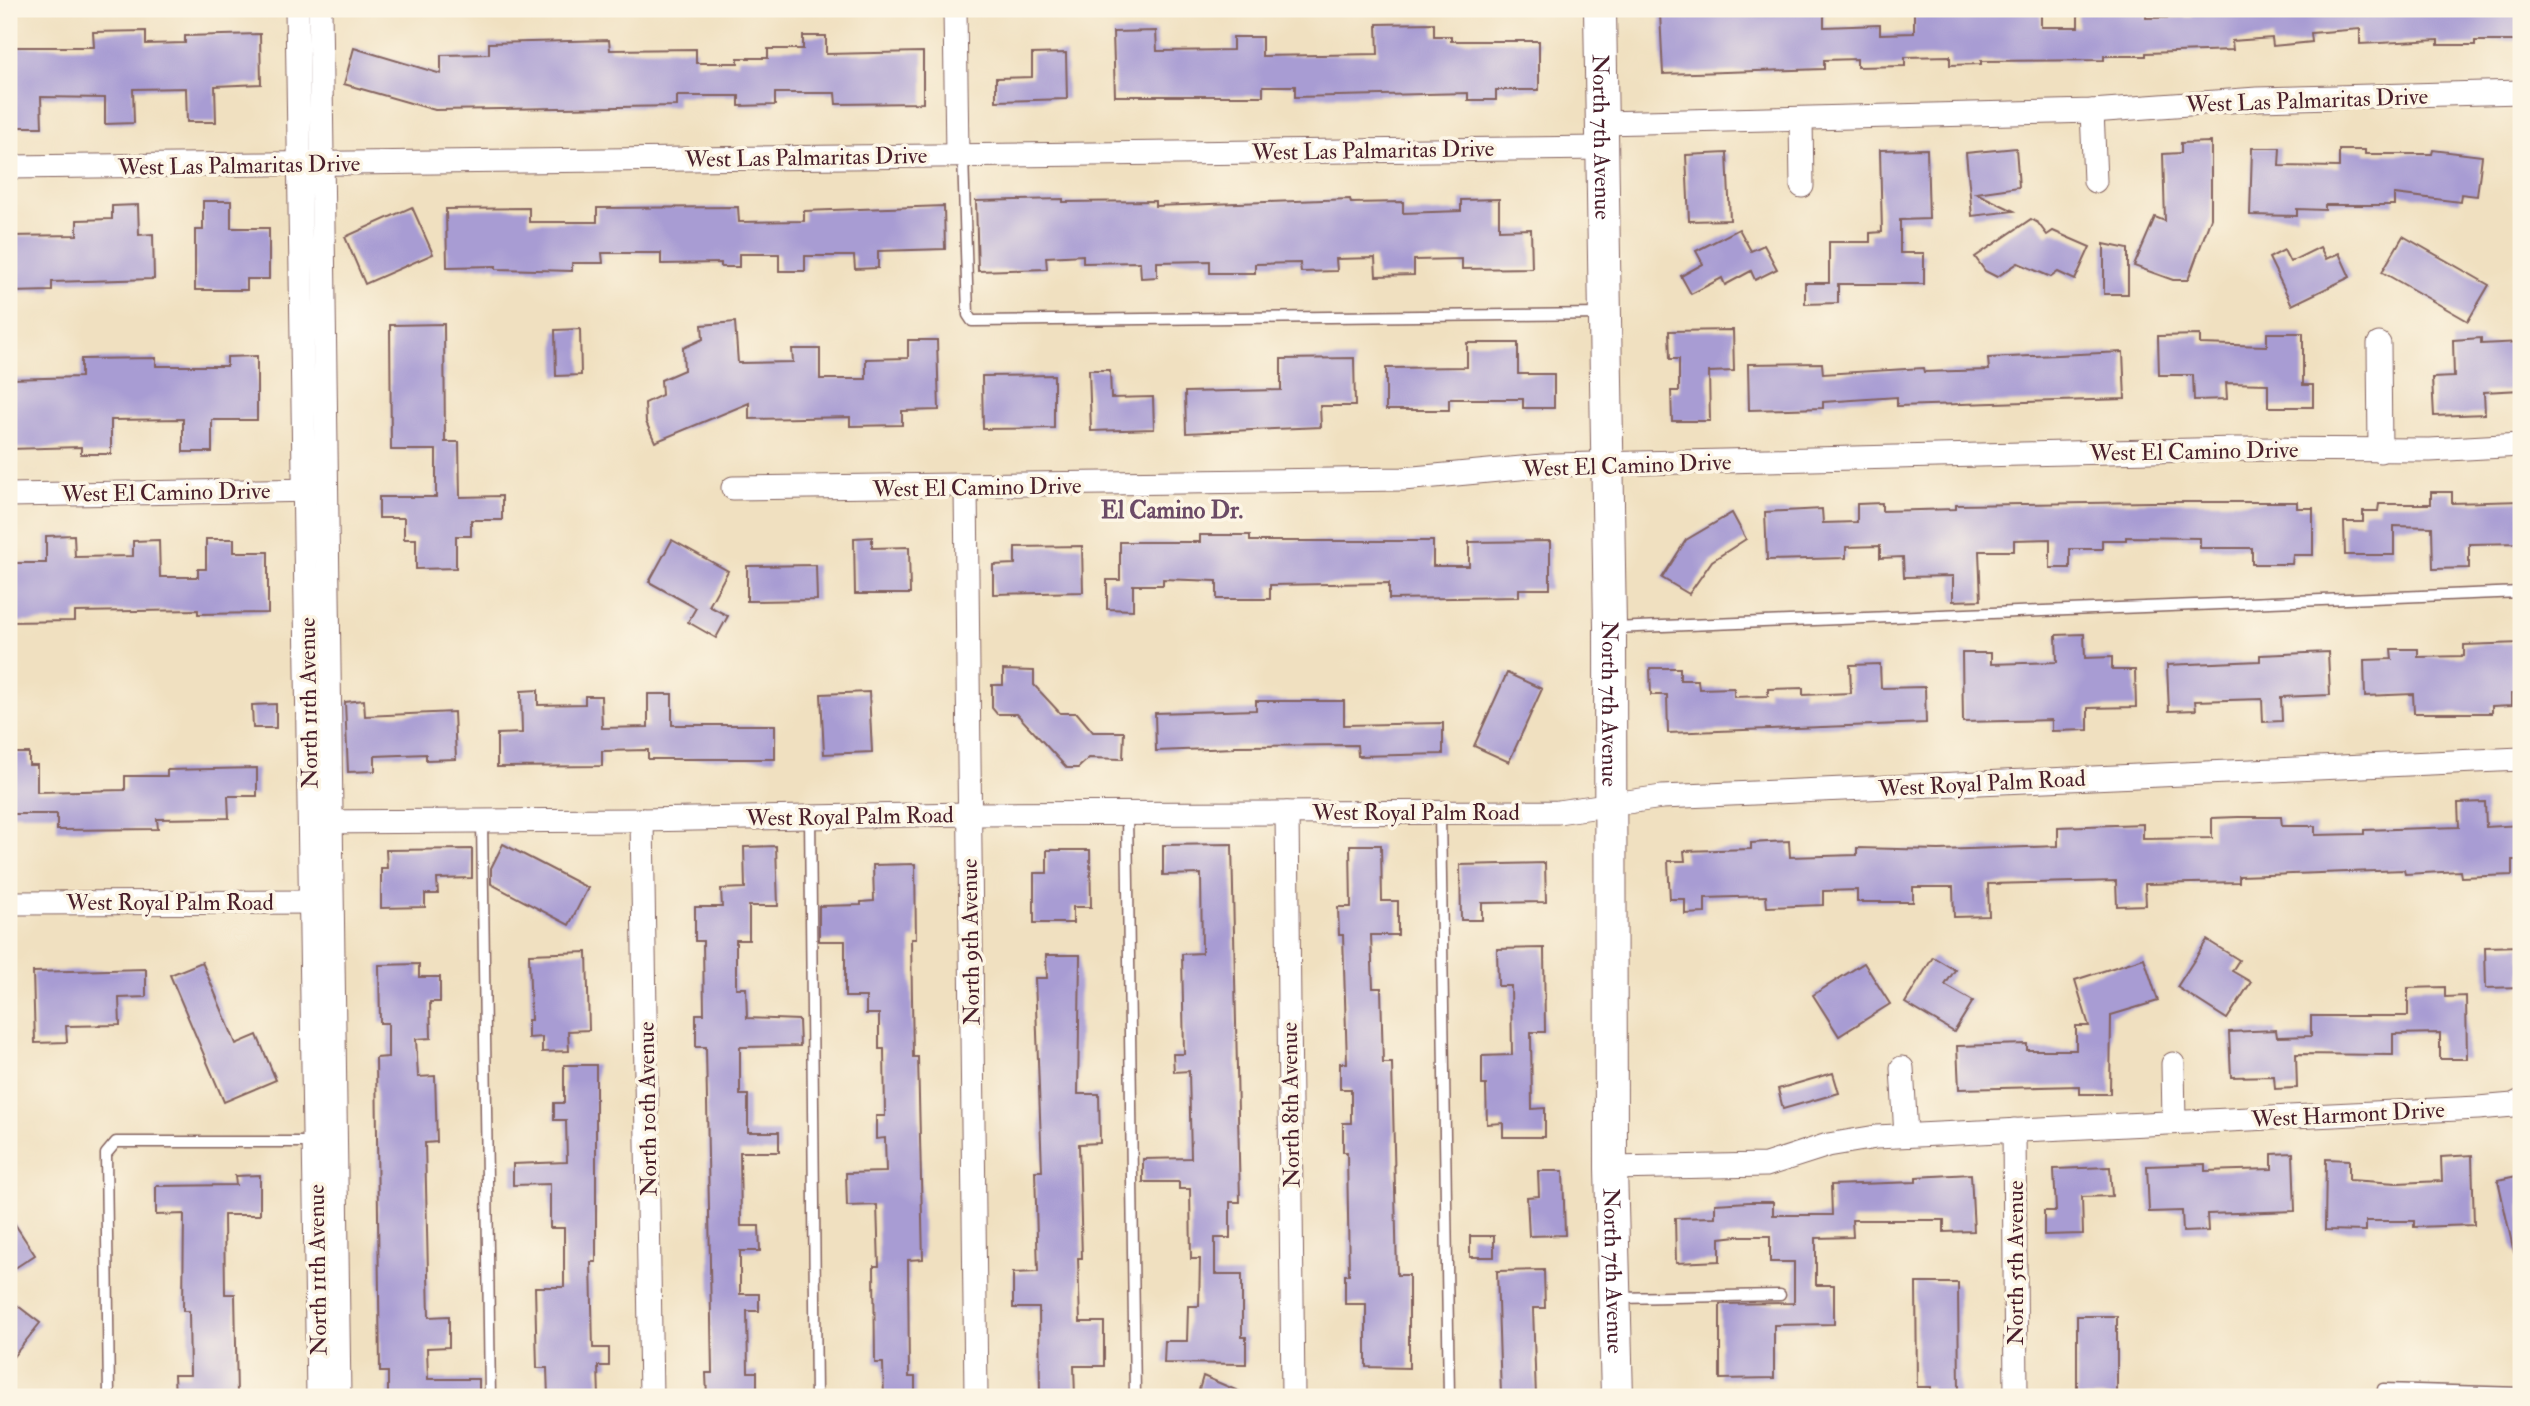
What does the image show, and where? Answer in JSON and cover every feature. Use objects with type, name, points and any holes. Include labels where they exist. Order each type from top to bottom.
[{"type":"main road","name":"North 7th Avenue","points":[[1600,9],[1610,628],[1611,1168],[1617,1397]]},
{"type":"street","name":"North 11th Avenue","points":[[297,9],[310,165],[319,822],[339,1397]]},
{"type":"street","name":"North 11th Avenue","points":[[310,165],[320,9]]},
{"type":"street","points":[[955,9],[960,155]]},
{"type":"street","name":"West Las Palmaritas Drive","points":[[9,167],[960,155],[1603,136],[1801,119],[2092,111],[2257,99],[2521,92]]},
{"type":"street","points":[[2092,111],[2095,181]]},
{"type":"street","points":[[1801,119],[1802,186]]},
{"type":"street","points":[[2379,344],[2380,451]]},
{"type":"street","name":"West El Camino Drive","points":[[733,488],[966,487],[1403,479],[1553,466],[2236,449],[2380,451],[2521,445]]},
{"type":"street","name":"North 9th Avenue","points":[[966,487],[976,1397]]},
{"type":"street","name":"West El Camino Drive","points":[[9,495],[314,490]]},
{"type":"street","name":"West Royal Palm Road","points":[[319,822],[968,814],[1558,812],[1662,797],[2521,759]]},
{"type":"street","name":"North 8th Avenue","points":[[1287,813],[1293,1397]]},
{"type":"street","name":"North 10th Avenue","points":[[642,820],[651,1397]]},
{"type":"street","name":"North 11th Avenue","points":[[318,1397],[315,1142],[321,902]]},
{"type":"street","name":"West Royal Palm Road","points":[[9,903],[321,902]]},
{"type":"street","points":[[2172,1064],[2174,1122]]},
{"type":"street","points":[[1902,1068],[1906,1135]]},
{"type":"street","name":"West Harmont Drive","points":[[1611,1168],[1766,1165],[1828,1145],[1906,1135],[2478,1108],[2513,1105],[2521,1101]]},
{"type":"street","name":"North 5th Avenue","points":[[2014,1130],[2016,1397]]},
{"type":"lane","points":[[960,155],[968,315],[972,321],[1606,314]]},
{"type":"lane","points":[[1610,628],[2521,592]]},
{"type":"lane","points":[[1440,812],[1448,1397]]},
{"type":"lane","points":[[1127,813],[1135,1397]]},
{"type":"lane","points":[[810,816],[816,1397]]},
{"type":"lane","points":[[482,820],[490,1397]]},
{"type":"lane","points":[[109,1397],[106,1154],[116,1142],[315,1142]]},
{"type":"lane","points":[[1615,1298],[1780,1295]]},
{"type":"lane","points":[[2383,1389],[2521,1393]]},
{"type":"building","points":[[1914,9],[2041,9],[2041,27],[2078,27],[2078,9],[2146,9],[2146,18],[2192,17],[2192,9],[2521,9],[2521,41],[2475,41],[2475,45],[2438,45],[2438,40],[2360,44],[2360,29],[2311,33],[2312,42],[2273,46],[2272,38],[2232,41],[2233,50],[2104,56],[2104,60],[1981,61],[1981,64],[1950,65],[1950,56],[1905,57],[1905,66],[1857,67],[1857,59],[1824,60],[1824,69],[1663,74],[1660,13],[1824,10],[1824,27],[1880,25],[1880,34],[1914,33]]},
{"type":"building","points":[[1434,23],[1434,36],[1451,36],[1451,41],[1539,41],[1539,90],[1496,90],[1496,100],[1468,100],[1468,93],[1295,97],[1295,86],[1263,86],[1263,96],[1115,96],[1113,32],[1156,31],[1157,51],[1233,50],[1233,37],[1262,37],[1262,56],[1378,54],[1377,24]]},
{"type":"building","points":[[146,31],[146,44],[185,43],[185,36],[260,34],[261,84],[215,86],[216,122],[187,122],[186,88],[133,89],[134,123],[105,124],[105,98],[41,97],[42,127],[12,127],[9,47],[94,47],[93,32]]},
{"type":"building","points":[[803,36],[826,36],[826,54],[923,52],[923,103],[836,104],[835,93],[775,93],[775,105],[739,106],[739,96],[677,96],[677,106],[435,110],[344,84],[354,48],[441,74],[441,55],[489,54],[489,43],[609,40],[610,50],[696,49],[696,63],[738,63],[738,58],[768,58],[768,49],[803,49]]},
{"type":"building","points":[[1066,53],[1067,99],[996,101],[996,78],[1032,77],[1032,54]]},
{"type":"building","points":[[2211,142],[2211,218],[2188,280],[2173,280],[2134,266],[2155,217],[2165,221],[2163,154],[2181,153],[2181,143]]},
{"type":"building","points":[[2016,148],[2019,187],[1976,193],[2014,211],[1972,216],[1966,153]]},
{"type":"building","points":[[2252,148],[2280,148],[2279,166],[2339,167],[2339,150],[2365,150],[2365,154],[2432,154],[2433,150],[2482,156],[2477,196],[2461,194],[2460,202],[2394,194],[2394,205],[2325,205],[2325,210],[2297,209],[2297,216],[2250,215]]},
{"type":"building","points":[[1927,149],[1929,219],[1900,220],[1900,253],[1924,253],[1924,284],[1838,284],[1838,303],[1805,304],[1805,283],[1829,283],[1829,242],[1870,242],[1870,233],[1882,232],[1880,150]]},
{"type":"building","points":[[1727,153],[1730,220],[1689,221],[1686,155]]},
{"type":"building","points":[[1063,199],[1063,202],[1155,201],[1155,206],[1350,199],[1351,203],[1403,202],[1403,213],[1461,211],[1461,200],[1499,199],[1499,230],[1531,229],[1532,268],[1462,269],[1462,259],[1414,260],[1414,275],[1376,276],[1375,258],[1336,259],[1337,271],[1301,272],[1300,263],[1255,264],[1255,273],[1210,273],[1210,261],[1157,262],[1157,277],[1141,278],[1140,262],[1083,263],[1083,255],[1046,257],[1047,269],[978,271],[976,201]]},
{"type":"building","points":[[203,201],[231,201],[231,228],[269,228],[269,279],[247,279],[247,290],[195,290],[195,230],[203,230]]},
{"type":"building","points":[[138,205],[139,235],[153,234],[154,279],[52,282],[52,291],[9,292],[9,236],[77,235],[77,220],[112,219],[112,206]]},
{"type":"building","points":[[944,206],[945,249],[878,251],[878,268],[855,269],[854,256],[805,256],[805,271],[779,271],[779,254],[739,254],[739,267],[721,267],[721,263],[661,264],[661,253],[602,253],[603,263],[572,263],[572,271],[496,269],[496,266],[447,267],[446,209],[529,208],[529,222],[597,222],[597,208],[738,207],[739,222],[804,221],[804,211]]},
{"type":"building","points":[[412,207],[433,254],[365,284],[345,237]]},
{"type":"building","points":[[2031,219],[2038,223],[2047,235],[2053,231],[2090,247],[2075,280],[2058,272],[2051,277],[2018,263],[1997,277],[1985,271],[1975,257]]},
{"type":"building","points":[[1739,229],[1751,251],[1764,245],[1777,269],[1755,280],[1751,271],[1725,285],[1722,278],[1691,294],[1681,276],[1703,264],[1696,251]]},
{"type":"building","points":[[2403,236],[2489,285],[2468,321],[2382,272]]},
{"type":"building","points":[[2104,244],[2128,249],[2128,294],[2104,294]]},
{"type":"building","points":[[2320,247],[2326,259],[2339,253],[2350,277],[2292,305],[2269,258],[2284,250],[2290,262]]},
{"type":"building","points":[[735,322],[738,363],[793,362],[792,349],[820,349],[820,379],[866,379],[866,359],[908,358],[908,340],[937,340],[939,410],[902,411],[902,425],[850,426],[850,417],[749,419],[749,403],[655,442],[646,422],[645,403],[662,395],[661,380],[684,370],[683,348],[703,339],[702,325]]},
{"type":"building","points":[[444,324],[445,442],[459,442],[460,497],[502,496],[502,520],[471,520],[471,536],[456,536],[456,568],[416,569],[416,539],[404,539],[404,518],[379,518],[379,497],[436,497],[436,450],[391,450],[390,325]]},
{"type":"building","points":[[580,329],[581,375],[556,376],[555,330]]},
{"type":"building","points":[[1733,330],[1734,371],[1709,372],[1710,421],[1672,421],[1671,391],[1679,391],[1679,359],[1670,359],[1669,331]]},
{"type":"building","points":[[2267,333],[2303,333],[2303,385],[2313,385],[2313,407],[2268,407],[2268,384],[2226,383],[2227,399],[2194,400],[2193,375],[2159,375],[2158,336],[2200,335],[2200,344],[2267,346]]},
{"type":"building","points":[[2481,338],[2481,344],[2521,342],[2521,390],[2484,392],[2485,414],[2434,416],[2432,378],[2454,377],[2453,340]]},
{"type":"building","points":[[1467,343],[1518,343],[1518,374],[1554,374],[1554,408],[1523,408],[1523,399],[1449,399],[1449,410],[1386,410],[1386,368],[1467,367]]},
{"type":"building","points":[[2123,352],[2125,399],[1897,406],[1897,397],[1823,402],[1823,408],[1749,410],[1748,364],[1822,363],[1823,374],[1923,368],[1924,372],[1989,370],[1988,358]]},
{"type":"building","points":[[257,356],[257,420],[212,420],[212,452],[183,452],[183,419],[111,420],[111,454],[81,454],[81,447],[9,449],[9,379],[81,377],[81,359],[156,358],[156,366],[227,366],[227,357]]},
{"type":"building","points":[[1354,358],[1355,406],[1320,406],[1321,427],[1186,433],[1185,392],[1281,390],[1281,359]]},
{"type":"building","points":[[1089,370],[1110,370],[1111,398],[1153,397],[1154,429],[1091,431]]},
{"type":"building","points":[[1054,375],[1054,428],[983,429],[982,376]]},
{"type":"building","points":[[2431,492],[2452,492],[2452,503],[2521,501],[2521,543],[2469,544],[2469,568],[2433,569],[2432,527],[2394,526],[2394,555],[2345,555],[2344,522],[2363,522],[2363,511],[2378,511],[2379,504],[2431,504]]},
{"type":"building","points":[[2297,502],[2297,508],[2313,508],[2313,555],[2293,555],[2292,564],[2252,564],[2252,548],[2200,548],[2200,538],[2126,537],[2126,540],[2102,540],[2102,549],[2070,549],[2070,568],[2050,568],[2050,539],[2014,540],[2014,551],[1979,551],[1981,600],[1953,601],[1953,576],[1904,577],[1903,557],[1880,558],[1880,546],[1846,547],[1846,558],[1767,560],[1765,512],[1822,509],[1823,523],[1857,522],[1857,504],[1882,503],[1882,511],[1956,509],[1956,505]]},
{"type":"building","points":[[1732,513],[1746,539],[1712,561],[1689,594],[1662,578],[1686,540]]},
{"type":"building","points":[[74,535],[75,557],[133,556],[133,541],[159,540],[160,577],[198,577],[198,569],[206,569],[206,539],[234,539],[234,552],[268,552],[268,613],[198,614],[198,610],[75,612],[75,621],[9,622],[9,563],[46,563],[46,536]]},
{"type":"building","points":[[1200,535],[1250,535],[1250,541],[1433,541],[1433,566],[1469,566],[1469,542],[1550,541],[1550,589],[1519,589],[1519,597],[1389,599],[1389,583],[1270,585],[1270,599],[1217,599],[1217,581],[1163,579],[1163,585],[1133,585],[1133,610],[1107,609],[1107,580],[1120,580],[1120,542],[1200,542]]},
{"type":"building","points":[[872,537],[872,548],[909,547],[910,594],[855,594],[854,538]]},
{"type":"building","points":[[672,540],[728,571],[709,606],[728,616],[716,638],[688,622],[696,608],[649,582]]},
{"type":"building","points":[[1082,546],[1083,592],[993,594],[993,565],[1015,564],[1015,547]]},
{"type":"building","points":[[816,565],[817,600],[747,601],[747,566]]},
{"type":"building","points":[[2084,634],[2085,658],[2112,657],[2112,670],[2135,670],[2136,707],[2088,708],[2088,730],[2052,731],[2052,720],[1963,722],[1962,653],[1991,653],[1991,664],[2057,662],[2056,635]]},
{"type":"building","points":[[2521,643],[2521,693],[2512,693],[2512,705],[2492,706],[2492,713],[2414,713],[2413,694],[2365,696],[2364,660],[2392,659],[2391,649],[2418,649],[2418,657],[2464,656],[2464,645]]},
{"type":"building","points":[[2328,652],[2330,695],[2281,697],[2282,721],[2263,722],[2262,699],[2195,701],[2196,710],[2169,711],[2167,665],[2260,661],[2260,655]]},
{"type":"building","points":[[1880,664],[1881,688],[1925,687],[1926,723],[1668,733],[1667,695],[1651,695],[1650,668],[1680,668],[1680,680],[1698,680],[1699,689],[1734,688],[1734,697],[1768,696],[1768,689],[1803,688],[1803,695],[1851,693],[1850,665]]},
{"type":"building","points":[[1003,670],[1034,671],[1034,685],[1060,713],[1077,713],[1093,732],[1124,732],[1123,759],[1089,758],[1078,768],[1067,768],[1017,714],[997,714],[992,708],[992,685],[1003,685]]},
{"type":"building","points":[[1507,673],[1542,689],[1509,762],[1474,746]]},
{"type":"building","points":[[538,690],[538,705],[585,704],[585,696],[601,696],[602,728],[648,727],[648,694],[672,694],[672,725],[775,725],[775,759],[648,759],[648,750],[602,751],[602,766],[497,767],[497,734],[522,733],[521,691]]},
{"type":"building","points":[[869,692],[872,752],[824,754],[821,694]]},
{"type":"building","points":[[364,700],[365,716],[454,712],[456,759],[426,760],[426,754],[375,756],[375,771],[348,772],[345,702]]},
{"type":"building","points":[[1256,701],[1344,701],[1344,725],[1443,723],[1443,754],[1358,756],[1357,745],[1234,746],[1156,751],[1155,713],[1256,710]]},
{"type":"building","points":[[276,704],[276,728],[253,728],[252,705]]},
{"type":"building","points":[[9,753],[29,753],[29,765],[37,765],[37,792],[125,790],[125,776],[167,776],[167,770],[257,768],[257,796],[228,796],[229,818],[157,819],[158,829],[57,830],[57,814],[9,814]]},
{"type":"building","points":[[2485,802],[2486,827],[2521,825],[2521,860],[2512,860],[2512,875],[2461,877],[2460,871],[2405,874],[2404,870],[2239,876],[2239,882],[2145,884],[2146,905],[2117,906],[2116,881],[1988,884],[1989,916],[1954,917],[1953,887],[1913,887],[1913,902],[1857,902],[1857,890],[1823,891],[1823,905],[1767,907],[1766,896],[1705,898],[1705,913],[1685,914],[1685,899],[1670,899],[1668,861],[1685,861],[1684,851],[1751,849],[1751,843],[1789,841],[1790,857],[1857,855],[1857,848],[1939,850],[2058,846],[2058,827],[2143,824],[2143,839],[2212,838],[2212,818],[2238,817],[2281,817],[2282,826],[2315,826],[2315,835],[2364,834],[2364,830],[2459,827],[2458,803]]},
{"type":"building","points":[[503,844],[588,888],[569,925],[491,884],[491,868]]},
{"type":"building","points":[[1232,844],[1240,1202],[1230,1202],[1230,1238],[1215,1238],[1215,1274],[1242,1274],[1242,1337],[1246,1337],[1246,1364],[1164,1363],[1165,1341],[1187,1341],[1188,1306],[1199,1306],[1200,1259],[1191,1259],[1190,1189],[1179,1189],[1179,1182],[1143,1182],[1143,1159],[1191,1158],[1189,1071],[1174,1072],[1173,1054],[1184,1054],[1182,954],[1202,953],[1201,874],[1163,875],[1163,845]]},
{"type":"building","points":[[1350,845],[1381,845],[1382,901],[1398,901],[1398,935],[1371,935],[1373,988],[1381,988],[1383,1063],[1392,1063],[1397,1275],[1409,1275],[1409,1368],[1366,1367],[1366,1304],[1345,1304],[1345,1275],[1349,1275],[1347,1152],[1343,1152],[1343,1123],[1351,1123],[1351,1089],[1340,1089],[1340,1063],[1347,1063],[1343,935],[1339,935],[1338,907],[1351,907]]},
{"type":"building","points":[[776,846],[778,906],[749,906],[749,940],[736,940],[736,988],[746,988],[747,1018],[799,1020],[800,1046],[740,1047],[740,1095],[748,1095],[748,1132],[779,1132],[779,1152],[740,1152],[741,1226],[759,1226],[760,1251],[740,1251],[740,1294],[759,1294],[759,1311],[747,1311],[748,1372],[757,1372],[757,1397],[707,1397],[706,1373],[712,1373],[706,1047],[696,1047],[696,1014],[704,1014],[703,941],[695,941],[695,907],[722,907],[721,889],[745,888],[744,847]]},
{"type":"building","points":[[472,849],[472,878],[437,879],[438,894],[425,894],[425,907],[381,908],[381,868],[387,868],[386,850]]},
{"type":"building","points":[[1047,850],[1090,850],[1091,907],[1073,907],[1073,923],[1034,923],[1034,873],[1047,873]]},
{"type":"building","points":[[1545,863],[1546,902],[1482,903],[1482,920],[1461,920],[1460,865]]},
{"type":"building","points":[[915,864],[916,939],[911,939],[913,1057],[918,1057],[923,1259],[908,1260],[909,1377],[915,1377],[915,1397],[884,1397],[883,1363],[875,1363],[874,1266],[879,1266],[877,1205],[847,1206],[846,1173],[886,1172],[885,1138],[876,1139],[876,1116],[885,1116],[884,1049],[879,1049],[879,1014],[866,1014],[866,997],[845,997],[845,941],[819,941],[819,906],[861,905],[861,902],[874,901],[873,865]]},
{"type":"building","points":[[2207,940],[2239,960],[2232,971],[2251,982],[2227,1019],[2177,987]]},
{"type":"building","points":[[2521,946],[2521,987],[2486,988],[2485,947]]},
{"type":"building","points":[[1544,948],[1545,1032],[1531,1032],[1532,1109],[1545,1108],[1545,1137],[1503,1137],[1503,1123],[1487,1124],[1486,1085],[1482,1085],[1482,1056],[1512,1055],[1511,986],[1498,986],[1497,949]]},
{"type":"building","points":[[587,952],[589,1030],[568,1031],[569,1051],[542,1052],[542,1037],[528,1038],[528,1020],[531,1020],[529,954]]},
{"type":"building","points":[[1046,955],[1080,955],[1078,1094],[1099,1094],[1100,1143],[1079,1144],[1082,1258],[1078,1258],[1080,1322],[1104,1322],[1104,1366],[1074,1366],[1075,1397],[1040,1397],[1039,1308],[1013,1308],[1013,1273],[1038,1272],[1035,1171],[1042,1171],[1035,978],[1047,978]]},
{"type":"building","points":[[1933,957],[1955,970],[1945,985],[1973,1001],[1954,1032],[1905,1003]]},
{"type":"building","points":[[2144,958],[2158,1001],[2111,1015],[2110,1094],[2079,1094],[2079,1086],[1959,1089],[1957,1046],[2027,1044],[2027,1050],[2076,1050],[2076,1026],[2089,1026],[2075,980]]},
{"type":"building","points":[[202,962],[236,1044],[257,1035],[276,1080],[224,1102],[170,975]]},
{"type":"building","points":[[1864,963],[1890,1004],[1839,1036],[1813,995]]},
{"type":"building","points":[[419,964],[419,977],[440,977],[440,1002],[430,1002],[431,1038],[416,1039],[418,1077],[435,1076],[437,1142],[425,1143],[429,1317],[449,1316],[449,1347],[427,1348],[428,1379],[479,1379],[479,1397],[388,1397],[388,1372],[380,1372],[376,1058],[388,1057],[388,1023],[380,1023],[379,965]]},
{"type":"building","points":[[146,969],[146,997],[119,998],[120,1025],[66,1026],[67,1042],[35,1043],[33,972]]},
{"type":"building","points":[[2445,987],[2445,997],[2466,996],[2467,1059],[2440,1059],[2440,1033],[2393,1034],[2393,1055],[2296,1054],[2297,1088],[2275,1089],[2274,1076],[2231,1077],[2229,1032],[2276,1030],[2277,1037],[2311,1036],[2311,1016],[2408,1016],[2408,988]]},
{"type":"building","points":[[564,1065],[596,1065],[596,1262],[591,1262],[593,1348],[609,1348],[609,1366],[598,1366],[599,1397],[548,1397],[547,1368],[537,1368],[535,1287],[564,1287],[564,1228],[550,1228],[550,1184],[513,1185],[513,1164],[567,1162],[566,1120],[554,1120],[554,1103],[564,1103]]},
{"type":"building","points":[[1833,1073],[1839,1093],[1783,1109],[1778,1089]]},
{"type":"building","points":[[2293,1153],[2295,1211],[2207,1214],[2208,1231],[2183,1232],[2182,1211],[2149,1212],[2147,1166],[2205,1164],[2205,1171],[2272,1169],[2272,1154]]},
{"type":"building","points":[[2472,1155],[2474,1225],[2414,1227],[2414,1221],[2366,1221],[2366,1231],[2325,1230],[2326,1159],[2349,1160],[2349,1180],[2397,1183],[2442,1181],[2441,1157]]},
{"type":"building","points":[[2110,1167],[2112,1196],[2082,1197],[2083,1234],[2044,1235],[2044,1211],[2056,1211],[2054,1169]]},
{"type":"building","points":[[1538,1171],[1563,1171],[1565,1235],[1529,1236],[1527,1197],[1539,1196]]},
{"type":"building","points":[[1971,1174],[1974,1231],[1944,1232],[1944,1220],[1852,1220],[1853,1237],[1816,1238],[1816,1285],[1834,1285],[1834,1324],[1774,1325],[1774,1378],[1720,1379],[1720,1304],[1794,1303],[1794,1262],[1770,1262],[1770,1236],[1737,1236],[1720,1238],[1720,1261],[1676,1263],[1675,1218],[1715,1217],[1715,1204],[1750,1202],[1773,1202],[1773,1215],[1832,1215],[1831,1185],[1916,1182],[1916,1177]]},
{"type":"building","points":[[260,1175],[260,1215],[224,1215],[225,1294],[235,1294],[237,1395],[175,1396],[174,1375],[190,1375],[189,1311],[183,1311],[184,1214],[156,1215],[156,1186],[236,1185],[235,1176]]},
{"type":"building","points":[[2521,1175],[2521,1252],[2514,1253],[2498,1180]]},
{"type":"building","points":[[9,1215],[35,1255],[9,1272]]},
{"type":"building","points":[[1470,1236],[1494,1236],[1494,1257],[1470,1257]]},
{"type":"building","points":[[1544,1270],[1545,1308],[1533,1308],[1536,1397],[1501,1395],[1497,1271]]},
{"type":"building","points":[[1916,1283],[1958,1283],[1959,1395],[1931,1395],[1931,1387],[1917,1387]]},
{"type":"building","points":[[9,1299],[40,1323],[9,1362]]},
{"type":"building","points":[[2077,1316],[2117,1316],[2117,1397],[2077,1397]]},
{"type":"building","points":[[1203,1376],[1252,1397],[1197,1397]]},
{"type":"district","name":"El Camino Dr.","points":[[1172,510]]}]
